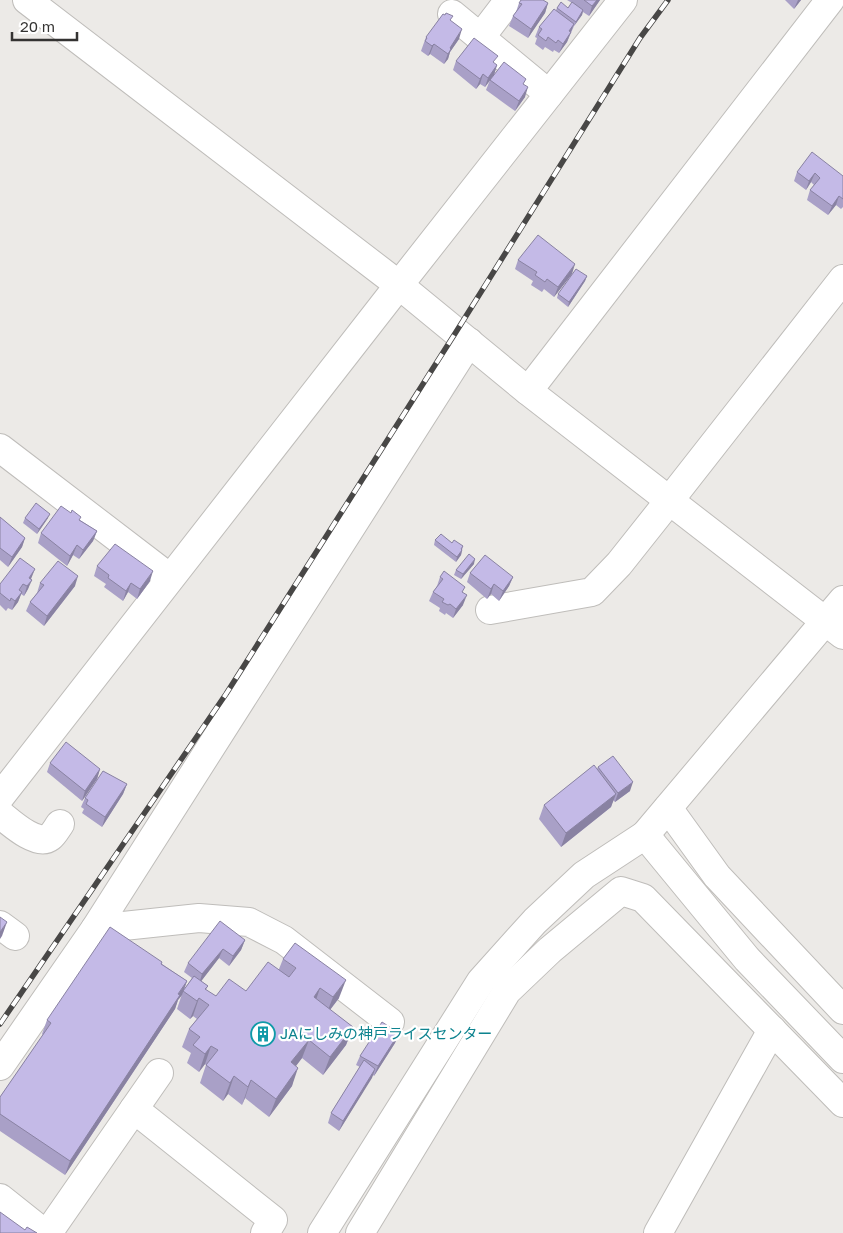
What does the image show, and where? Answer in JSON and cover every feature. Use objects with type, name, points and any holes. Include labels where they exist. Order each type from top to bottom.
[{"type":"street","points":[[28,0],[398,285],[528,391],[834,628]]},
{"type":"street","points":[[480,38],[509,0]]},
{"type":"street","points":[[0,797],[398,285],[623,0]]},
{"type":"street","points":[[528,391],[830,0]]},
{"type":"street","points":[[452,14],[549,94]]},
{"type":"street","points":[[490,610],[592,592],[619,564],[670,501],[843,279]]},
{"type":"street","points":[[0,1066],[95,929],[469,342]]},
{"type":"street","points":[[0,448],[170,578]]},
{"type":"street","points":[[322,1233],[481,982],[536,921],[584,875],[645,835],[834,628],[843,600]]},
{"type":"street","points":[[668,808],[717,876],[843,1010]]},
{"type":"street","points":[[0,814],[34,838],[44,840],[50,837],[60,824]]},
{"type":"street","points":[[645,835],[747,959],[843,1059]]},
{"type":"street","points":[[360,1233],[507,991],[550,950],[621,891],[644,898],[843,1103]]},
{"type":"street","points":[[95,929],[199,918],[249,922],[284,940],[390,1022]]},
{"type":"street","points":[[658,1233],[772,1030]]},
{"type":"street","points":[[48,1233],[159,1073]]},
{"type":"street","points":[[134,1109],[273,1220],[265,1233]]},
{"type":"street","points":[[0,1198],[44,1233]]},
{"type":"building","points":[[521,0],[543,0],[548,3],[531,29],[513,16],[522,4],[519,3]]},
{"type":"building","points":[[584,0],[597,0],[592,6]]},
{"type":"building","points":[[561,2],[568,8],[572,2],[583,10],[576,22],[557,8]]},
{"type":"building","points":[[554,9],[574,24],[563,44],[558,40],[556,43],[548,37],[546,41],[538,35],[542,29],[539,27]]},
{"type":"building","points":[[446,13],[453,16],[450,20],[462,29],[448,54],[434,44],[432,46],[425,41],[443,14],[445,15]]},
{"type":"building","points":[[474,38],[498,56],[493,62],[497,65],[488,78],[483,74],[480,79],[456,61]]},
{"type":"building","points":[[504,62],[526,79],[523,84],[528,87],[519,101],[490,80]]},
{"type":"building","points":[[812,152],[843,176],[843,199],[839,196],[832,206],[810,190],[820,178],[815,173],[809,181],[797,172]]},
{"type":"building","points":[[538,235],[575,264],[558,287],[547,279],[545,282],[535,275],[537,272],[518,260]]},
{"type":"building","points":[[576,269],[587,276],[569,302],[558,294]]},
{"type":"building","points":[[36,503],[50,514],[39,529],[25,518]]},
{"type":"building","points":[[61,506],[71,513],[72,510],[81,517],[79,520],[97,531],[83,550],[77,545],[70,556],[41,533]]},
{"type":"building","points":[[0,517],[25,538],[12,557],[0,548]]},
{"type":"building","points":[[441,534],[452,543],[454,540],[463,546],[457,557],[435,540]]},
{"type":"building","points":[[115,544],[153,571],[140,589],[131,583],[126,591],[108,578],[109,575],[97,566]]},
{"type":"building","points":[[469,554],[475,559],[463,574],[456,570]]},
{"type":"building","points":[[485,555],[513,577],[503,591],[494,584],[491,589],[470,573]]},
{"type":"building","points":[[20,558],[35,569],[29,578],[32,580],[27,586],[23,584],[19,590],[22,592],[15,601],[11,598],[10,601],[0,593],[0,584]]},
{"type":"building","points":[[58,561],[78,576],[47,616],[30,602],[44,585],[40,583]]},
{"type":"building","points":[[444,571],[465,587],[462,592],[467,595],[456,609],[450,604],[442,602],[444,599],[433,592],[443,579],[440,577]]},
{"type":"building","points":[[66,742],[100,769],[85,791],[50,763]]},
{"type":"building","points":[[613,756],[633,782],[618,793],[598,767]]},
{"type":"building","points":[[594,765],[616,794],[566,833],[544,805]]},
{"type":"building","points":[[103,771],[127,784],[105,817],[86,804],[88,800],[85,798]]},
{"type":"building","points":[[0,917],[7,922],[0,932]]},
{"type":"building","points":[[220,921],[245,940],[233,956],[223,949],[202,974],[188,963]]},
{"type":"building","points":[[110,927],[187,981],[178,994],[180,995],[70,1161],[0,1114],[0,1097],[51,1023],[47,1020]]},
{"type":"building","name":"JAにしみの神戸ライスセンター","points":[[295,943],[346,980],[333,997],[320,988],[314,997],[353,1027],[330,1057],[309,1040],[291,1062],[298,1068],[276,1099],[251,1080],[248,1087],[234,1076],[230,1083],[206,1065],[218,1050],[211,1046],[205,1054],[193,1045],[200,1037],[189,1029],[209,1005],[199,998],[197,1001],[183,991],[194,976],[208,986],[205,989],[216,996],[229,979],[246,991],[268,962],[289,977],[296,968],[283,959]]},
{"type":"building","points":[[382,1022],[399,1033],[378,1066],[360,1056]]},
{"type":"building","points":[[364,1060],[375,1069],[343,1121],[331,1113]]},
{"type":"building","points":[[0,1212],[25,1230],[27,1227],[37,1233],[0,1233]]},
{"type":"railway","points":[[0,1024],[226,694],[640,38],[668,0]]},
{"type":"place","name":"JAにしみの神戸ライスセンター","points":[[263,1034]]}]
